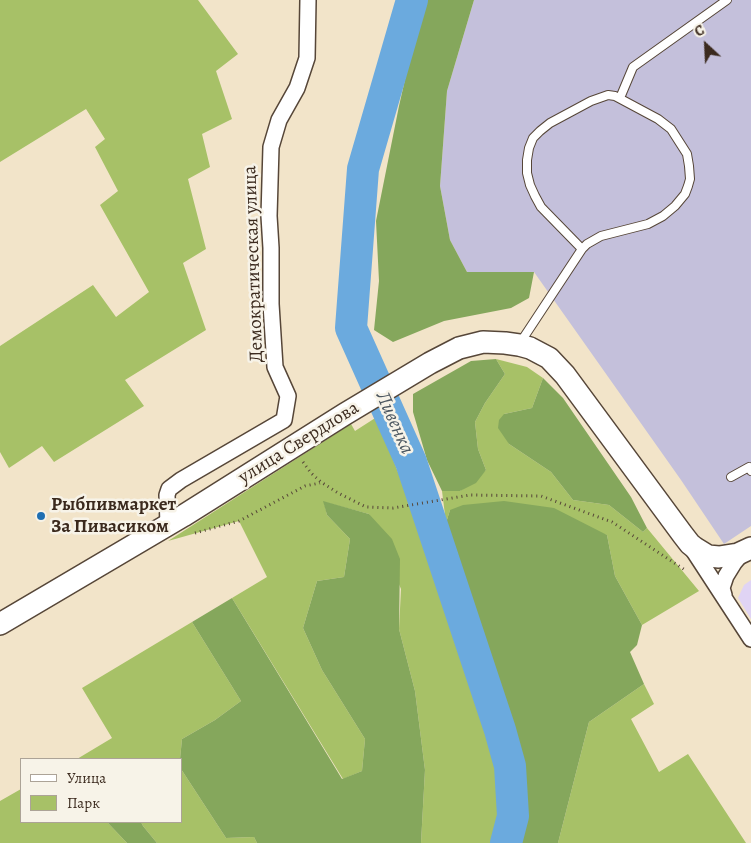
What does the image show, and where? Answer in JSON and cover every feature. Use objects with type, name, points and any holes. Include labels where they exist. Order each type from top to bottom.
[{"type":"street","name":"Демократическая улица","points":[[168,525],[167,495],[169,489],[284,420],[288,396],[275,367],[271,304],[269,216],[271,147],[280,120],[297,88],[306,58],[308,0]]},
{"type":"street","name":"улица Свердлова","points":[[0,624],[168,525],[344,414],[430,363],[448,353],[483,342],[519,345],[530,348],[549,358],[565,375],[696,549]]},
{"type":"street","points":[[696,549],[719,557],[731,556],[747,550]]},
{"type":"street","points":[[696,549],[751,639]]},
{"type":"street","points":[[724,595],[722,588],[726,576],[734,563],[747,550]]},
{"type":"lane","points":[[620,98],[633,67],[727,0]]},
{"type":"lane","points":[[519,345],[582,249],[594,239],[648,224],[664,216],[676,206],[685,194],[688,186],[690,179],[687,154],[677,136],[665,123],[620,98],[608,95],[591,101],[540,131],[529,148],[527,160],[528,173],[530,185],[535,196],[541,207],[582,249]]},
{"type":"lane","points":[[731,477],[749,467],[751,470]]},
{"type":"path","points":[[300,456],[311,473],[321,482],[366,507],[393,508],[470,495],[541,496],[612,522],[686,570]]},
{"type":"path","points":[[194,533],[239,521],[305,486],[321,482]]},
{"type":"shaded area","points":[[474,0],[751,0],[751,526],[724,544],[534,272],[467,272],[450,240],[440,186],[447,91]]},
{"type":"shaded area","points":[[751,580],[751,619],[738,598],[744,585]]},
{"type":"green space","points":[[0,0],[198,0],[238,54],[216,71],[232,119],[202,134],[210,167],[188,179],[206,249],[183,263],[206,330],[125,380],[144,406],[54,462],[42,446],[9,468],[0,452],[0,346],[93,285],[116,317],[149,292],[100,205],[118,191],[95,147],[105,139],[86,109],[0,162]]},
{"type":"green space","points":[[423,0],[474,0],[447,91],[440,186],[450,240],[467,272],[534,272],[529,298],[511,308],[444,321],[393,342],[374,330],[379,281],[376,221]]},
{"type":"green space","points":[[496,359],[527,367],[543,378],[532,408],[504,414],[509,444],[551,472],[573,500],[609,505],[643,532],[647,528],[699,591],[642,625],[615,576],[607,535],[450,510],[446,523],[442,491],[460,491],[486,470],[478,449],[475,422],[485,403],[505,374]]},
{"type":"green space","points":[[496,359],[505,374],[485,403],[475,422],[478,449],[486,470],[476,483],[460,491],[442,491],[427,460],[413,412],[413,394],[471,361]]},
{"type":"green space","points":[[543,378],[563,398],[631,497],[647,528],[643,532],[609,505],[573,500],[551,472],[509,444],[498,428],[499,420],[504,414],[532,408]]},
{"type":"green space","points":[[383,413],[388,430],[389,449],[398,472],[415,495],[416,504],[445,599],[479,694],[500,768],[497,824],[491,843],[421,843],[425,770],[415,691],[399,629],[401,589],[369,514],[324,502],[327,515],[350,539],[344,577],[317,581],[303,628],[322,670],[365,739],[362,771],[343,779],[232,598],[267,577],[239,521],[168,541],[351,424],[355,431]]},
{"type":"green space","points":[[323,501],[369,514],[392,539],[400,559],[399,629],[415,691],[425,770],[421,843],[257,843],[254,837],[226,838],[182,771],[182,758],[180,758],[182,739],[215,720],[241,701],[192,622],[232,598],[342,779],[362,771],[365,739],[322,670],[303,628],[317,581],[344,577],[350,539],[327,515]]},
{"type":"green space","points":[[504,501],[554,508],[607,535],[615,576],[642,625],[637,645],[630,652],[644,684],[589,722],[558,843],[515,843],[521,816],[519,755],[494,680],[457,552],[446,523],[450,510],[463,505]]},
{"type":"green space","points":[[192,622],[241,701],[215,720],[182,739],[180,758],[79,758],[112,738],[82,688]]},
{"type":"green space","points":[[644,684],[654,704],[631,719],[659,772],[688,754],[746,843],[558,843],[589,722]]},
{"type":"green space","points":[[182,771],[226,838],[254,837],[257,843],[157,843],[142,823],[182,823]]},
{"type":"green space","points":[[20,790],[20,823],[108,823],[127,843],[0,843],[0,801]]},
{"type":"green space","points":[[108,823],[142,823],[157,843],[127,843]]},
{"type":"waterway","name":"Ливенка","points":[[412,0],[363,169],[351,328],[411,462],[500,730],[510,766],[513,816],[506,843]]},
{"type":"place","name":"Рыбпивмаркет За Пивасиком","points":[[41,516]]}]
